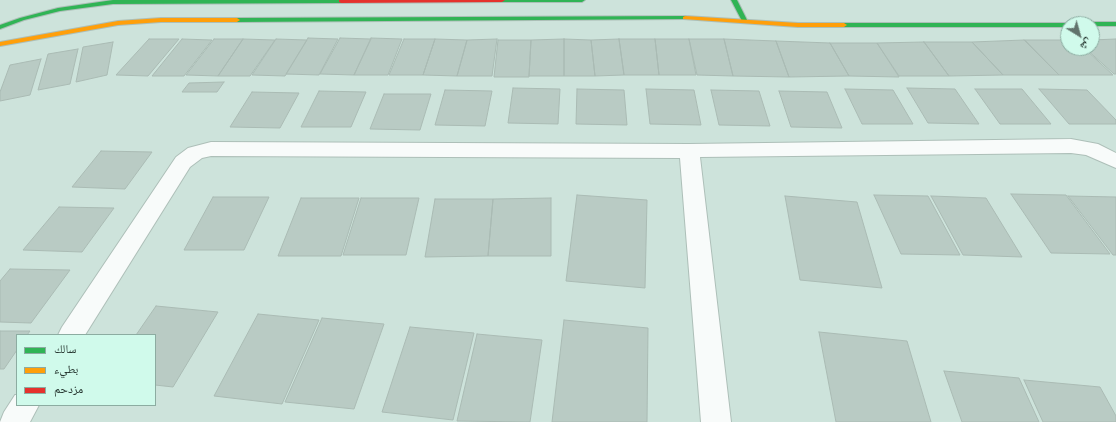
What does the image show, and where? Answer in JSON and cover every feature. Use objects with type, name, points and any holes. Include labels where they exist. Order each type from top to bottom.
[{"type":"street","points":[[0,27],[41,13],[78,5],[113,2],[582,0]]},
{"type":"street","points":[[734,0],[744,20]]},
{"type":"street","points":[[144,21],[158,2]]},
{"type":"street","points":[[0,44],[118,23],[144,21],[681,18],[744,20],[798,25],[1060,24]]},
{"type":"street","points":[[1100,24],[1116,24]]},
{"type":"street","points":[[72,334],[183,162],[192,155],[203,150],[689,151],[1071,146],[1091,149],[1116,161]]},
{"type":"street","points":[[689,151],[716,422]]},
{"type":"street","points":[[14,422],[24,406]]},
{"type":"building","points":[[308,38],[338,39],[319,75],[286,74]]},
{"type":"building","points":[[340,38],[371,39],[354,75],[320,74]]},
{"type":"building","points":[[371,38],[402,39],[388,75],[354,75]]},
{"type":"building","points":[[149,39],[179,39],[148,76],[116,75]]},
{"type":"building","points":[[182,39],[212,40],[184,76],[152,76]]},
{"type":"building","points":[[214,39],[243,39],[218,76],[186,75]]},
{"type":"building","points":[[243,39],[275,40],[250,76],[218,76]]},
{"type":"building","points":[[276,39],[307,40],[285,76],[252,75]]},
{"type":"building","points":[[404,39],[435,39],[423,75],[389,75]]},
{"type":"building","points":[[435,39],[467,40],[457,76],[423,75]]},
{"type":"building","points":[[497,39],[492,76],[457,76],[467,40]]},
{"type":"building","points":[[564,39],[591,40],[595,76],[564,76]]},
{"type":"building","points":[[564,39],[564,76],[529,76],[531,40]]},
{"type":"building","points":[[619,39],[655,39],[659,75],[624,75]]},
{"type":"building","points":[[619,39],[624,75],[595,76],[591,40]]},
{"type":"building","points":[[655,39],[689,39],[696,75],[659,75]]},
{"type":"building","points":[[689,39],[724,39],[733,76],[697,75]]},
{"type":"building","points":[[724,39],[776,41],[789,77],[733,76]]},
{"type":"building","points":[[1116,39],[1116,74],[1114,74],[1094,56],[1100,56],[1100,40]]},
{"type":"building","points":[[498,40],[531,40],[529,77],[494,77]]},
{"type":"building","points":[[1024,40],[1059,75],[1003,75],[972,42]]},
{"type":"building","points":[[1025,40],[1060,40],[1060,56],[1093,56],[1113,75],[1059,75]]},
{"type":"building","points":[[776,41],[830,43],[849,76],[789,77]]},
{"type":"building","points":[[113,42],[107,75],[76,82],[83,47]]},
{"type":"building","points":[[924,42],[972,42],[1003,75],[949,76]]},
{"type":"building","points":[[924,42],[949,76],[899,76],[877,43]]},
{"type":"building","points":[[830,43],[877,43],[899,77],[849,76]]},
{"type":"building","points":[[78,49],[70,84],[38,90],[48,54]]},
{"type":"building","points":[[41,59],[30,95],[0,101],[0,92],[10,65]]},
{"type":"building","points":[[224,82],[217,92],[182,92],[189,83]]},
{"type":"building","points":[[513,88],[560,89],[558,124],[508,123]]},
{"type":"building","points":[[907,88],[955,89],[979,124],[928,123]]},
{"type":"building","points":[[577,89],[624,90],[627,125],[576,124]]},
{"type":"building","points":[[646,89],[694,90],[701,125],[650,124]]},
{"type":"building","points":[[845,89],[893,90],[913,124],[862,124]]},
{"type":"building","points":[[975,89],[1022,89],[1051,124],[1000,124]]},
{"type":"building","points":[[1039,89],[1087,90],[1116,120],[1116,124],[1069,124]]},
{"type":"building","points":[[445,90],[492,91],[485,126],[435,125]]},
{"type":"building","points":[[711,90],[759,91],[770,126],[719,125]]},
{"type":"building","points":[[319,91],[366,92],[351,127],[301,127]]},
{"type":"building","points":[[779,91],[827,92],[842,128],[791,127]]},
{"type":"building","points":[[252,92],[299,93],[280,128],[230,127]]},
{"type":"building","points":[[384,94],[431,94],[420,130],[370,129]]},
{"type":"building","points":[[101,151],[152,152],[125,189],[72,187]]},
{"type":"building","points":[[1011,194],[1066,195],[1110,254],[1051,253]]},
{"type":"building","points":[[577,195],[647,200],[645,288],[566,281]]},
{"type":"building","points":[[874,195],[928,196],[960,255],[901,254]]},
{"type":"building","points":[[785,196],[857,202],[882,288],[800,280]]},
{"type":"building","points":[[931,196],[986,198],[1022,257],[963,255]]},
{"type":"building","points":[[1068,196],[1116,197],[1116,255],[1113,255]]},
{"type":"building","points":[[213,197],[269,197],[244,250],[184,250]]},
{"type":"building","points":[[301,198],[359,198],[341,256],[278,256]]},
{"type":"building","points":[[361,198],[419,198],[406,255],[343,255]]},
{"type":"building","points":[[551,198],[551,256],[488,256],[493,199]]},
{"type":"building","points":[[435,199],[493,199],[488,256],[425,257]]},
{"type":"building","points":[[59,207],[114,208],[82,252],[23,250]]},
{"type":"building","points":[[10,269],[70,270],[31,323],[0,322],[0,281]]},
{"type":"building","points":[[156,306],[218,312],[173,387],[156,385],[156,334],[137,334]]},
{"type":"building","points":[[258,314],[319,320],[282,404],[214,396]]},
{"type":"building","points":[[322,318],[384,324],[354,409],[285,402]]},
{"type":"building","points":[[564,320],[648,328],[647,422],[552,422]]},
{"type":"building","points":[[410,327],[474,333],[453,420],[382,412]]},
{"type":"building","points":[[0,331],[30,331],[28,334],[16,334],[16,351],[4,369],[0,369]]},
{"type":"building","points":[[819,332],[907,341],[931,422],[836,422]]},
{"type":"building","points":[[477,334],[542,340],[530,422],[457,421]]},
{"type":"building","points":[[944,371],[1019,378],[1039,422],[962,422]]},
{"type":"building","points":[[1024,380],[1100,387],[1116,416],[1116,422],[1043,422]]},
{"type":"traffic: fast","points":[[502,0],[582,0]]},
{"type":"traffic: fast","points":[[734,0],[744,20]]},
{"type":"traffic: fast","points":[[0,27],[22,19],[60,9],[113,2],[341,1]]},
{"type":"traffic: fast","points":[[237,20],[685,18]]},
{"type":"traffic: fast","points":[[1100,24],[1116,24]]},
{"type":"traffic: fast","points":[[844,25],[1060,25]]},
{"type":"traffic: slow","points":[[685,18],[798,25],[844,25]]},
{"type":"traffic: slow","points":[[0,44],[118,23],[161,20],[237,20]]},
{"type":"traffic: jam","points":[[341,1],[502,0]]}]
